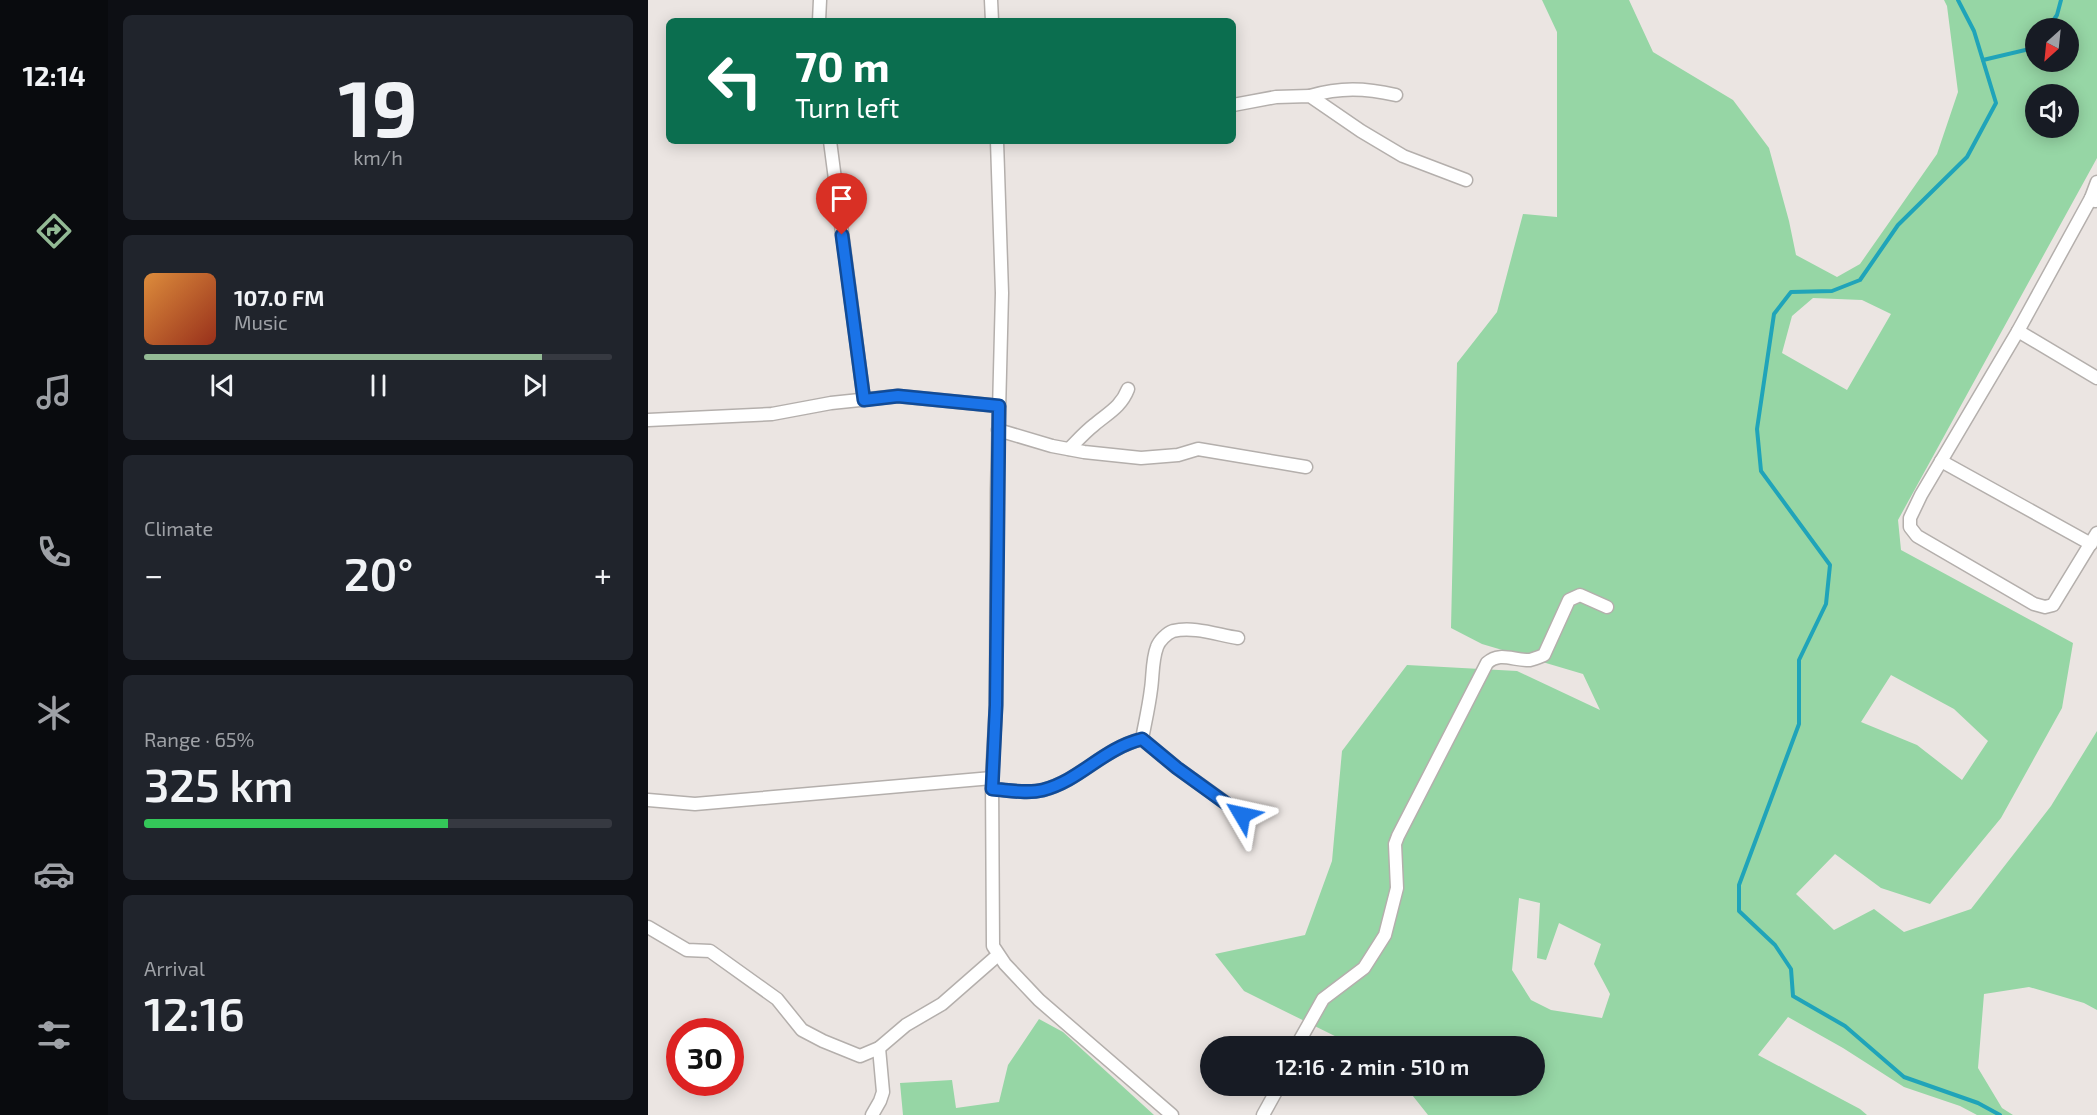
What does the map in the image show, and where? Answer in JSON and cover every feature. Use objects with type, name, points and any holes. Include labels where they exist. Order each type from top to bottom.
[{"type":"street","points":[[819,18],[820,0]]},
{"type":"street","points":[[991,0],[992,18]]},
{"type":"street","points":[[1236,104],[1276,97],[1310,96],[1329,90],[1368,89],[1396,95]]},
{"type":"street","points":[[1310,96],[1403,156],[1466,180]]},
{"type":"street","points":[[830,144],[864,400]]},
{"type":"street","points":[[997,144],[1002,293],[998,430],[996,705],[992,784],[992,938],[998,955],[1039,1000],[1172,1115]]},
{"type":"street","points":[[1941,461],[2094,539],[2053,605],[2045,607],[2034,604],[1917,536],[1910,527],[1910,518],[1941,461],[2094,200],[2097,182]]},
{"type":"street","points":[[2018,332],[2097,378]]},
{"type":"street","points":[[1069,449],[1094,425],[1114,411],[1124,399],[1128,389]]},
{"type":"street","points":[[648,420],[772,414],[831,403],[898,396],[999,406]]},
{"type":"street","points":[[998,430],[1052,446],[1141,458],[1178,455],[1198,449],[1306,467]]},
{"type":"street","points":[[1302,1036],[1323,999],[1364,968],[1384,935],[1397,888],[1395,844],[1398,836],[1487,663],[1503,656],[1530,660],[1544,655],[1569,600],[1580,595],[1607,607]]},
{"type":"street","points":[[1142,739],[1154,658],[1163,638],[1172,632],[1185,631],[1206,631],[1238,638]]},
{"type":"street","points":[[648,800],[695,804],[836,793],[976,778],[992,784],[1041,791],[1063,783],[1118,747],[1142,739]]},
{"type":"street","points":[[1142,739],[1177,768],[1242,815]]},
{"type":"street","points":[[648,927],[687,950],[710,951],[722,958],[777,999],[806,1032],[857,1055],[864,1055],[879,1048],[906,1025],[942,1004],[998,955]]},
{"type":"street","points":[[872,1115],[883,1092],[879,1048]]},
{"type":"street","points":[[1263,1115],[1273,1096]]},
{"type":"green space","points":[[1542,0],[1629,0],[1653,52],[1733,100],[1769,148],[1796,255],[1837,277],[1860,264],[1937,154],[1958,92],[1947,6],[1944,0],[2097,0],[2097,158],[1898,520],[1901,550],[2073,643],[2062,708],[2001,818],[1930,904],[1881,888],[1835,854],[1796,894],[1834,930],[1874,909],[1904,932],[1971,909],[2051,806],[2097,731],[2097,1010],[2084,1003],[2029,987],[1984,994],[1978,1068],[2002,1108],[2013,1115],[1977,1115],[1960,1106],[1904,1087],[1843,1048],[1788,1017],[1758,1055],[1860,1109],[1867,1115],[1428,1115],[1413,1096],[1545,1096],[1545,1036],[1335,1036],[1244,991],[1215,954],[1305,935],[1332,861],[1342,751],[1407,665],[1517,671],[1600,710],[1583,674],[1482,644],[1451,628],[1457,363],[1497,312],[1523,214],[1557,217],[1557,32]],"holes":[[[1813,298],[1862,300],[1891,314],[1847,390],[1782,353],[1792,316]],[[1891,675],[1954,709],[1988,741],[1962,780],[1917,745],[1861,722]],[[1519,898],[1540,903],[1537,958],[1546,960],[1559,923],[1601,944],[1594,964],[1610,994],[1602,1018],[1551,1010],[1531,1000],[1512,970]]]},
{"type":"green space","points":[[1039,1019],[1063,1032],[1154,1115],[903,1115],[900,1083],[952,1080],[956,1108],[999,1102],[1008,1065]]},
{"type":"waterway","points":[[1958,0],[1974,31],[1996,103],[1967,157],[1898,225],[1860,280],[1832,291],[1791,292],[1774,314],[1757,429],[1761,471],[1830,565],[1826,604],[1799,660],[1799,724],[1739,885],[1739,911],[1775,945],[1791,969],[1793,996],[1845,1026],[1904,1077],[1978,1103],[2000,1115]]},
{"type":"waterway","points":[[2055,18],[2061,0]]},
{"type":"waterway","points":[[1983,60],[2025,50]]},
{"type":"route","points":[[842,235],[864,400],[898,396],[999,406],[996,705],[992,789],[1041,791],[1063,783],[1125,743],[1142,739],[1177,768],[1242,815]]}]
